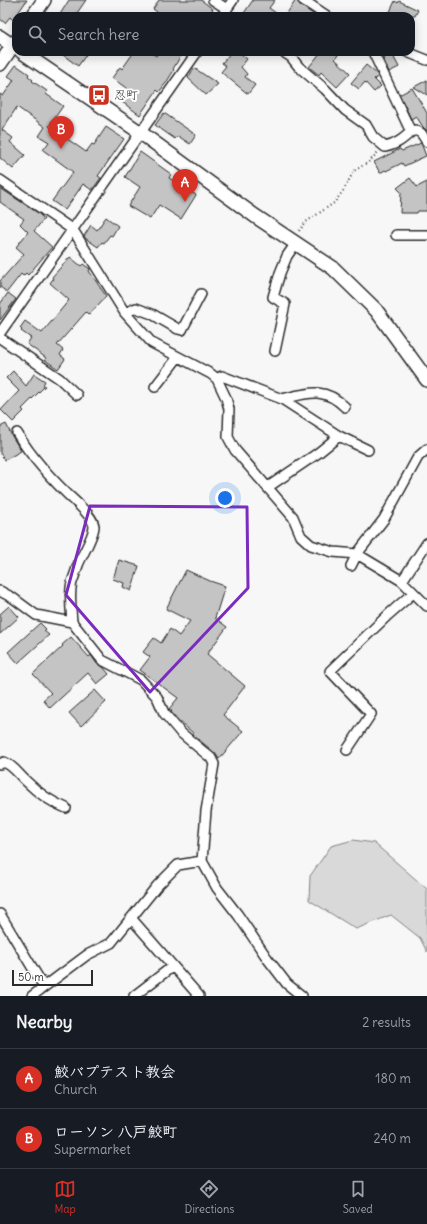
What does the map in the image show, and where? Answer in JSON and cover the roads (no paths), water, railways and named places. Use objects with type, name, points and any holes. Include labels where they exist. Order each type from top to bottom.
[{"type":"street","points":[[36,12],[44,0]]},
{"type":"street","points":[[213,0],[224,12],[233,0]]},
{"type":"street","points":[[303,0],[321,12]]},
{"type":"street","points":[[0,37],[12,43]]},
{"type":"street","points":[[0,64],[12,51]]},
{"type":"street","points":[[415,55],[427,60]]},
{"type":"street","points":[[31,56],[141,133],[255,216],[298,237],[333,268],[376,310],[427,380]]},
{"type":"street","points":[[0,333],[194,56]]},
{"type":"street","points":[[290,56],[299,67],[325,89],[345,110],[366,125],[373,137],[385,147],[393,146],[415,130],[421,133],[427,142]]},
{"type":"street","points":[[375,56],[411,132]]},
{"type":"street","points":[[0,180],[73,230],[125,312],[152,343],[211,374],[217,379],[226,398],[229,409],[228,437],[234,450],[293,517],[301,536],[311,545],[333,552],[357,554],[402,581],[427,606]]},
{"type":"street","points":[[396,235],[427,235]]},
{"type":"street","points":[[275,351],[285,304],[273,297],[287,256],[298,237]]},
{"type":"street","points":[[125,312],[136,308],[152,314],[182,330],[201,294]]},
{"type":"street","points":[[0,338],[60,379],[77,395]]},
{"type":"street","points":[[155,387],[178,357]]},
{"type":"street","points":[[217,379],[222,376],[282,399],[339,436],[368,450]]},
{"type":"street","points":[[282,399],[314,392],[322,393],[340,402],[345,407]]},
{"type":"street","points":[[17,433],[25,447],[40,466],[82,508],[92,520],[94,526],[89,544],[78,564],[72,584],[72,622],[102,660],[141,680],[157,697],[164,713],[180,732],[211,758],[214,764],[206,811],[202,861],[217,888],[267,958],[287,984],[302,996]]},
{"type":"street","points":[[268,487],[318,453],[339,436]]},
{"type":"street","points":[[351,566],[357,554],[384,519],[418,457],[427,449]]},
{"type":"street","points":[[402,581],[427,543]]},
{"type":"street","points":[[0,592],[13,598],[36,616],[72,622]]},
{"type":"street","points":[[347,750],[371,714],[330,671],[413,592]]},
{"type":"street","points":[[0,764],[4,762],[10,764],[26,782],[54,804],[66,808]]},
{"type":"street","points":[[0,914],[38,993],[87,955],[111,943],[157,886],[178,866],[202,861]]},
{"type":"street","points":[[131,918],[199,996]]},
{"type":"street","points":[[134,996],[173,966]]},
{"type":"place","name":"忍町","points":[[99,95]]},
{"type":"place","name":"ローソン 八戸鮫町","points":[[61,149]]},
{"type":"place","name":"鮫バプテスト教会","points":[[185,202]]}]
